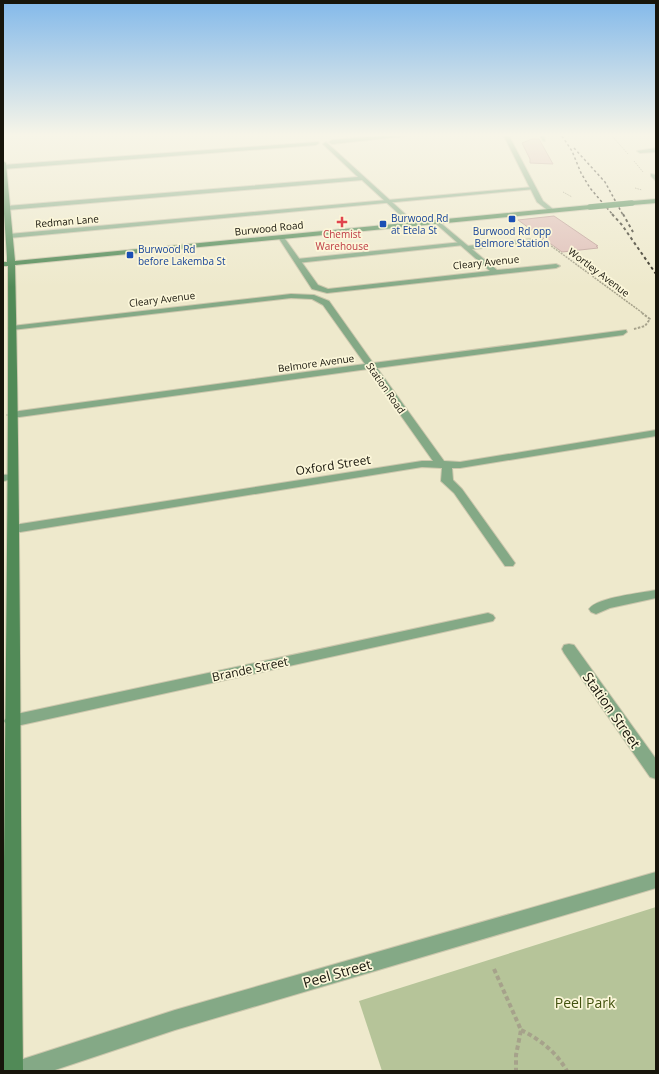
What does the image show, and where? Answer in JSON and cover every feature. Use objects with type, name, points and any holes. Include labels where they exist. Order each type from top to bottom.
[{"type":"main road","points":[[5,186],[7,208],[5,216],[10,236],[7,264],[12,328],[12,415],[8,477],[14,529],[12,721],[12,1071]]},
{"type":"main road","name":"Burwood Road","points":[[7,264],[656,201]]},
{"type":"street","points":[[7,208],[266,186]]},
{"type":"street","points":[[371,186],[412,224]]},
{"type":"street","points":[[533,188],[540,202],[552,211]]},
{"type":"street","points":[[437,222],[495,272]]},
{"type":"street","points":[[281,237],[297,261]]},
{"type":"street","name":"Cleary Avenue","points":[[297,261],[315,287],[323,290],[337,290],[556,266]]},
{"type":"street","name":"Cleary Avenue","points":[[12,328],[291,296],[314,297]]},
{"type":"street","name":"Station Road","points":[[314,297],[326,303],[444,464],[448,481],[458,491],[509,563]]},
{"type":"street","name":"Belmore Avenue","points":[[12,415],[622,332]]},
{"type":"street","name":"Oxford Street","points":[[14,529],[422,464],[460,465],[656,433]]},
{"type":"street","points":[[596,609],[607,604],[656,594]]},
{"type":"street","name":"Brande Street","points":[[12,721],[488,618]]},
{"type":"street","name":"Station Street","points":[[569,649],[656,772]]},
{"type":"street","name":"Peel Street","points":[[20,1071],[175,1020],[656,880]]},
{"type":"lane","name":"Redman Lane","points":[[10,236],[533,188]]},
{"type":"lane","points":[[297,261],[530,241]]},
{"type":"path","points":[[562,192],[568,195]]},
{"type":"path","name":"Wortley Avenue","points":[[539,237],[650,319],[645,326],[622,332]]},
{"type":"path","points":[[494,969],[521,1030],[516,1055],[516,1071]]},
{"type":"path","points":[[521,1030],[536,1037],[546,1045],[560,1058],[567,1071]]},
{"type":"green space","name":"Peel Park","points":[[656,907],[656,1071],[382,1071],[359,1001]]},
{"type":"building","points":[[554,216],[598,246],[596,246],[598,248],[562,252],[518,220]]},
{"type":"railway","points":[[589,186],[613,215]]},
{"type":"railway","points":[[607,186],[623,215]]},
{"type":"railway","points":[[612,214],[622,225],[656,274]]},
{"type":"railway","points":[[623,214],[633,232]]},
{"type":"place","name":"Burwood Rd opp Belmore Station","points":[[512,219]]},
{"type":"place","name":"Chemist Warehouse","points":[[342,222]]},
{"type":"place","name":"Burwood Rd at Etela St","points":[[383,224]]},
{"type":"place","name":"Burwood Rd before Lakemba St","points":[[130,255]]}]
